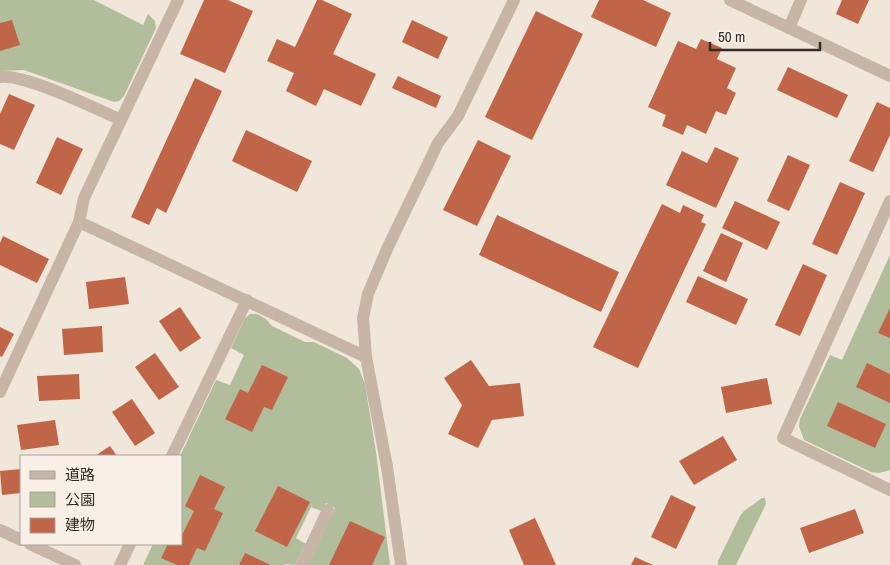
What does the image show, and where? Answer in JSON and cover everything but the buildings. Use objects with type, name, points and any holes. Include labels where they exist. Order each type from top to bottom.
[{"type":"lane","points":[[0,392],[79,222],[84,198],[178,0]]},
{"type":"lane","points":[[401,565],[387,467],[366,357],[363,318],[368,294],[377,273],[438,143],[458,116],[514,0]]},
{"type":"lane","points":[[730,0],[890,76]]},
{"type":"lane","points":[[788,28],[802,0]]},
{"type":"lane","points":[[0,77],[17,78],[73,98],[121,120]]},
{"type":"lane","points":[[890,201],[783,438],[890,490]]},
{"type":"lane","points":[[79,222],[366,357]]},
{"type":"lane","points":[[172,455],[247,300]]},
{"type":"lane","points":[[302,565],[328,510]]},
{"type":"lane","points":[[0,530],[20,540]]},
{"type":"lane","points":[[32,545],[75,565]]},
{"type":"lane","points":[[120,565],[130,545]]},
{"type":"green space","points":[[0,0],[94,0],[143,25],[148,14],[155,21],[156,28],[124,96],[119,101],[114,102],[24,70],[0,71]]},
{"type":"green space","points":[[890,255],[890,470],[879,473],[871,472],[804,440],[799,426],[800,419],[830,355],[842,360]]},
{"type":"green space","points":[[250,314],[257,314],[266,319],[272,326],[305,342],[314,342],[347,358],[359,369],[365,384],[376,452],[390,565],[308,565],[335,508],[326,503],[321,511],[311,507],[296,538],[306,544],[295,565],[143,565],[153,545],[182,545],[182,455],[180,455],[216,380],[230,385],[244,355],[231,348],[245,318]]},
{"type":"green space","points":[[762,498],[765,498],[766,504],[736,565],[718,565],[718,561],[740,516]]}]
